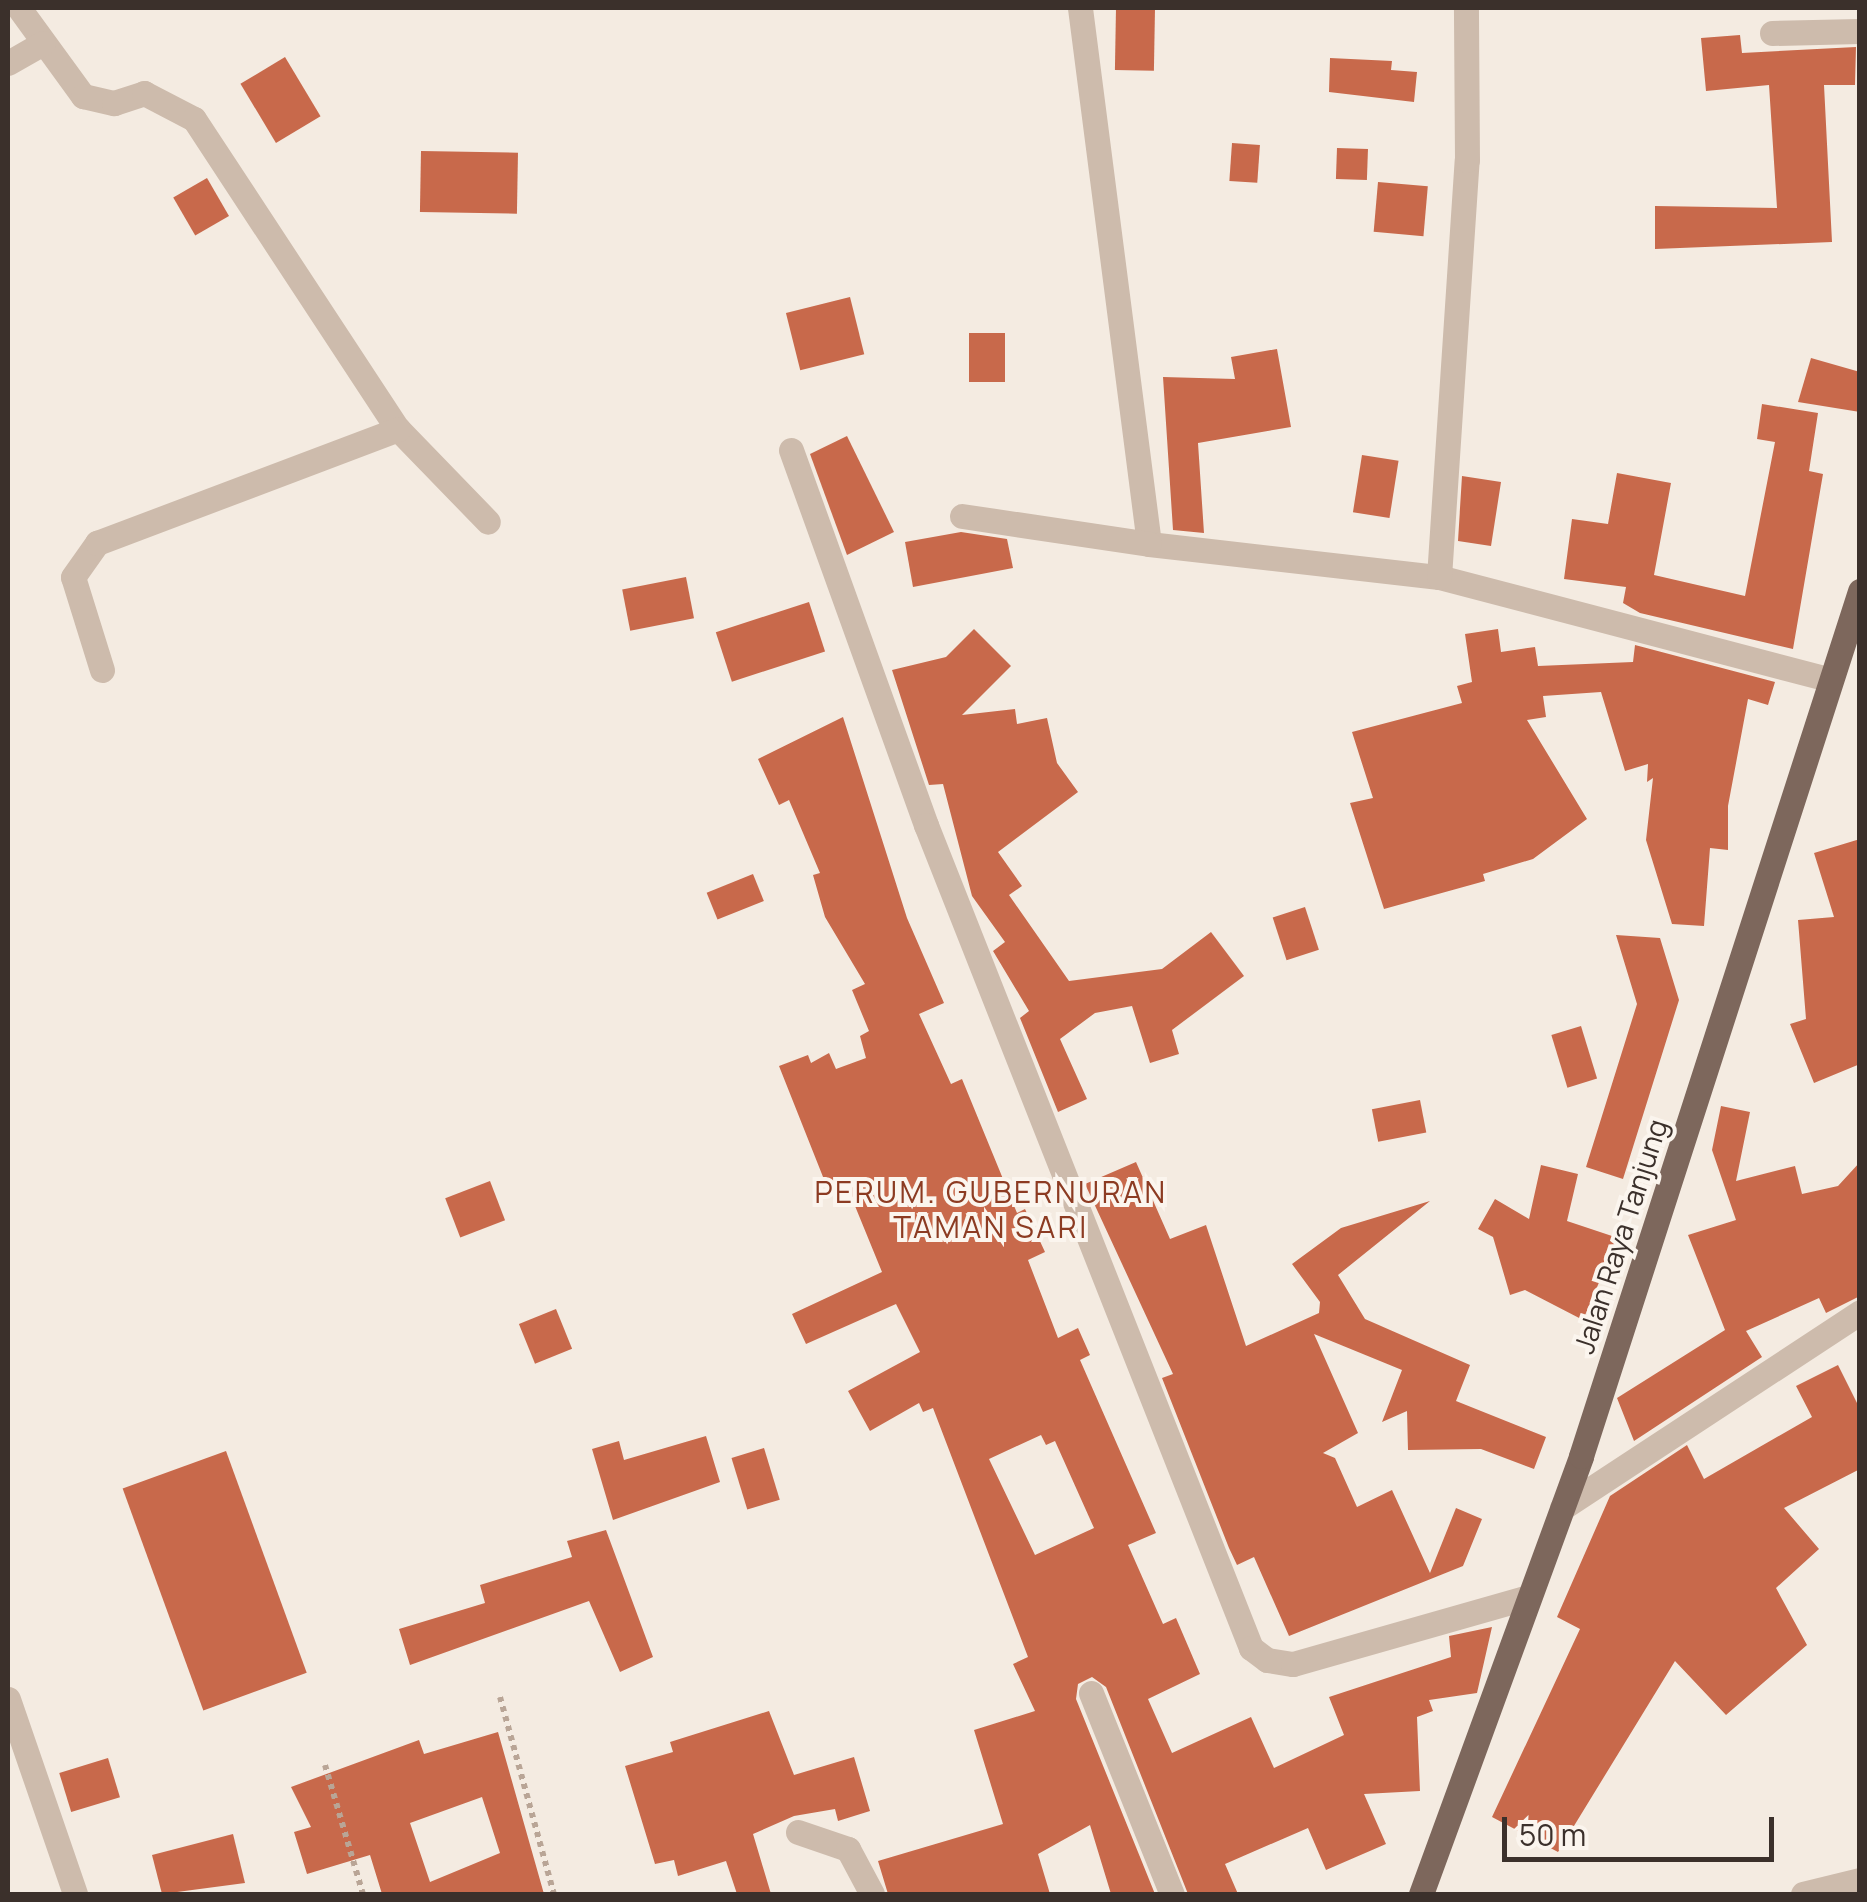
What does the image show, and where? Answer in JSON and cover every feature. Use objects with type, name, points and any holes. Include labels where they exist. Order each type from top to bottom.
[{"type":"main road","name":"Jalan Raya Tanjung","points":[[1422,1894],[1524,1598],[1562,1508],[1860,591]]},
{"type":"street","points":[[18,8],[88,99],[114,103],[144,94],[194,119],[398,429],[488,522]]},
{"type":"street","points":[[1080,8],[1149,544]]},
{"type":"street","points":[[1440,576],[1468,160],[1466,8]]},
{"type":"street","points":[[1772,33],[1860,31]]},
{"type":"street","points":[[8,64],[44,43]]},
{"type":"street","points":[[102,670],[74,577],[97,544],[398,429]]},
{"type":"street","points":[[791,450],[926,825],[1250,1648],[1273,1663],[1293,1664],[1524,1598]]},
{"type":"street","points":[[962,516],[1149,544],[1440,576],[1831,680]]},
{"type":"street","points":[[1562,1508],[1860,1312]]},
{"type":"street","points":[[1092,1693],[1172,1894]]},
{"type":"street","points":[[8,1699],[76,1894]]},
{"type":"street","points":[[798,1832],[848,1849],[872,1894]]},
{"type":"street","points":[[1803,1894],[1860,1880]]},
{"type":"path","points":[[500,1697],[554,1894]]},
{"type":"path","points":[[325,1765],[363,1894]]},
{"type":"building","points":[[1116,8],[1155,9],[1154,71],[1115,70]]},
{"type":"building","points":[[1740,35],[1742,53],[1856,47],[1855,85],[1824,85],[1832,242],[1655,249],[1655,206],[1777,208],[1769,85],[1706,91],[1701,38]]},
{"type":"building","points":[[285,57],[321,116],[276,143],[240,84]]},
{"type":"building","points":[[1330,58],[1392,61],[1391,70],[1417,72],[1414,102],[1329,92]]},
{"type":"building","points":[[1232,143],[1260,145],[1257,183],[1229,181]]},
{"type":"building","points":[[1337,148],[1368,149],[1367,180],[1336,179]]},
{"type":"building","points":[[421,151],[518,153],[517,214],[420,212]]},
{"type":"building","points":[[207,178],[229,216],[195,236],[173,198]]},
{"type":"building","points":[[1378,182],[1428,186],[1423,236],[1374,232]]},
{"type":"building","points":[[850,297],[864,354],[800,370],[786,313]]},
{"type":"building","points":[[969,333],[1005,333],[1005,382],[969,382]]},
{"type":"building","points":[[1277,349],[1291,427],[1198,443],[1204,533],[1173,530],[1163,377],[1235,379],[1231,357]]},
{"type":"building","points":[[1811,358],[1860,372],[1860,412],[1798,402]]},
{"type":"building","points":[[1762,404],[1818,413],[1809,471],[1823,474],[1793,649],[1640,613],[1623,603],[1626,587],[1564,579],[1572,519],[1608,524],[1617,473],[1671,483],[1654,575],[1745,596],[1775,442],[1757,439]]},
{"type":"building","points":[[847,436],[894,532],[847,555],[810,454]]},
{"type":"building","points":[[1362,455],[1399,461],[1389,518],[1353,512]]},
{"type":"building","points":[[1462,476],[1501,482],[1491,546],[1458,541]]},
{"type":"building","points":[[961,532],[1007,539],[1013,568],[913,587],[905,542]]},
{"type":"building","points":[[686,577],[694,618],[630,631],[622,589]]},
{"type":"building","points":[[809,602],[825,651],[732,682],[716,632]]},
{"type":"building","points":[[974,629],[1011,666],[962,715],[1015,709],[1017,724],[1047,718],[1057,763],[1078,792],[998,852],[1022,886],[1009,895],[1069,981],[1162,969],[1211,932],[1244,976],[1172,1030],[1179,1054],[1150,1063],[1132,1006],[1095,1013],[1060,1039],[1087,1099],[1058,1112],[1020,1018],[1029,1011],[993,951],[1005,942],[972,896],[943,784],[929,785],[892,670],[946,657]]},
{"type":"building","points":[[1498,629],[1501,652],[1535,647],[1538,666],[1633,662],[1635,645],[1775,682],[1768,705],[1748,699],[1728,806],[1728,850],[1710,848],[1704,926],[1672,924],[1646,840],[1653,778],[1647,782],[1648,764],[1625,771],[1601,692],[1543,696],[1546,717],[1527,720],[1587,819],[1533,859],[1483,874],[1485,881],[1384,909],[1350,803],[1373,798],[1352,732],[1462,703],[1457,686],[1472,682],[1465,634]]},
{"type":"building","points":[[843,717],[907,918],[944,1003],[919,1014],[951,1084],[962,1079],[1017,1213],[1025,1209],[1045,1252],[1028,1260],[1058,1338],[1078,1328],[1090,1355],[1080,1360],[1156,1533],[1128,1545],[1163,1624],[1176,1618],[1200,1674],[1148,1699],[1172,1753],[1251,1717],[1274,1768],[1344,1735],[1329,1697],[1451,1657],[1449,1636],[1492,1627],[1477,1693],[1429,1700],[1433,1711],[1417,1717],[1420,1791],[1364,1794],[1386,1844],[1326,1870],[1308,1828],[1225,1864],[1238,1894],[1188,1894],[1106,1687],[1092,1677],[1078,1684],[1076,1699],[1155,1894],[1111,1894],[1090,1825],[1038,1854],[1050,1894],[888,1894],[878,1861],[1003,1824],[974,1730],[1035,1711],[1013,1664],[1028,1657],[933,1408],[923,1412],[919,1403],[870,1431],[848,1391],[920,1352],[896,1304],[806,1344],[792,1314],[882,1272],[846,1184],[829,1192],[779,1066],[808,1055],[811,1063],[829,1053],[836,1069],[866,1058],[860,1036],[869,1031],[852,990],[865,984],[825,917],[813,875],[820,873],[789,800],[779,805],[758,759]],"holes":[[[1041,1435],[1046,1445],[1055,1441],[1094,1528],[1035,1555],[989,1459]]]},
{"type":"building","points":[[1860,839],[1860,1064],[1814,1083],[1790,1024],[1806,1019],[1798,920],[1834,917],[1814,853]]},
{"type":"building","points":[[753,874],[764,901],[718,920],[707,893]]},
{"type":"building","points":[[1305,907],[1319,950],[1287,960],[1273,918]]},
{"type":"building","points":[[1616,935],[1660,938],[1679,1000],[1623,1179],[1586,1167],[1637,1004]]},
{"type":"building","points":[[1581,1026],[1597,1079],[1567,1088],[1551,1035]]},
{"type":"building","points":[[1420,1100],[1426,1132],[1378,1142],[1372,1109]]},
{"type":"building","points":[[1721,1106],[1750,1112],[1736,1181],[1795,1166],[1802,1194],[1838,1186],[1860,1162],[1860,1296],[1826,1313],[1819,1298],[1746,1331],[1762,1357],[1634,1441],[1617,1398],[1725,1330],[1688,1235],[1736,1220],[1712,1150]]},
{"type":"building","points":[[1136,1162],[1170,1239],[1206,1225],[1246,1346],[1319,1313],[1320,1302],[1292,1264],[1341,1228],[1430,1201],[1338,1275],[1365,1319],[1470,1365],[1456,1401],[1546,1437],[1534,1469],[1481,1449],[1408,1450],[1407,1411],[1382,1422],[1402,1370],[1314,1334],[1358,1433],[1323,1453],[1335,1458],[1357,1507],[1392,1490],[1430,1573],[1456,1508],[1482,1519],[1463,1566],[1289,1636],[1254,1557],[1237,1565],[1229,1548],[1162,1378],[1173,1374],[1085,1184]]},
{"type":"building","points":[[1541,1165],[1578,1174],[1567,1221],[1618,1238],[1583,1320],[1525,1290],[1510,1295],[1493,1237],[1478,1229],[1495,1199],[1529,1219]]},
{"type":"building","points":[[490,1181],[505,1220],[460,1237],[445,1198]]},
{"type":"building","points":[[556,1309],[572,1349],[535,1364],[519,1324]]},
{"type":"building","points":[[1838,1365],[1860,1409],[1860,1469],[1784,1508],[1819,1549],[1776,1588],[1807,1645],[1726,1715],[1675,1661],[1558,1852],[1492,1817],[1580,1629],[1557,1617],[1610,1496],[1687,1445],[1704,1479],[1812,1417],[1796,1386]]},
{"type":"building","points":[[706,1436],[720,1482],[613,1520],[592,1449],[619,1441],[624,1460]]},
{"type":"building","points":[[764,1448],[780,1500],[747,1510],[731,1458]]},
{"type":"building","points":[[226,1451],[307,1673],[203,1710],[123,1489]]},
{"type":"building","points":[[606,1530],[653,1657],[620,1672],[589,1601],[410,1665],[399,1629],[485,1603],[480,1585],[572,1557],[567,1541]]},
{"type":"building","points":[[769,1711],[794,1775],[854,1757],[870,1811],[838,1821],[835,1809],[794,1816],[753,1834],[771,1894],[737,1894],[726,1861],[678,1876],[674,1860],[655,1864],[625,1766],[673,1752],[670,1742]]},
{"type":"building","points":[[498,1732],[544,1894],[382,1894],[370,1855],[307,1874],[294,1832],[311,1827],[291,1787],[419,1740],[424,1754]],"holes":[[[482,1797],[500,1853],[430,1882],[410,1823]]]},
{"type":"building","points":[[108,1758],[120,1797],[71,1812],[59,1773]]},
{"type":"building","points":[[233,1834],[245,1883],[162,1894],[152,1855]]},
{"type":"district","name":"PERUM. GUBERNURAN TAMAN SARI","points":[[991,1209]]}]
